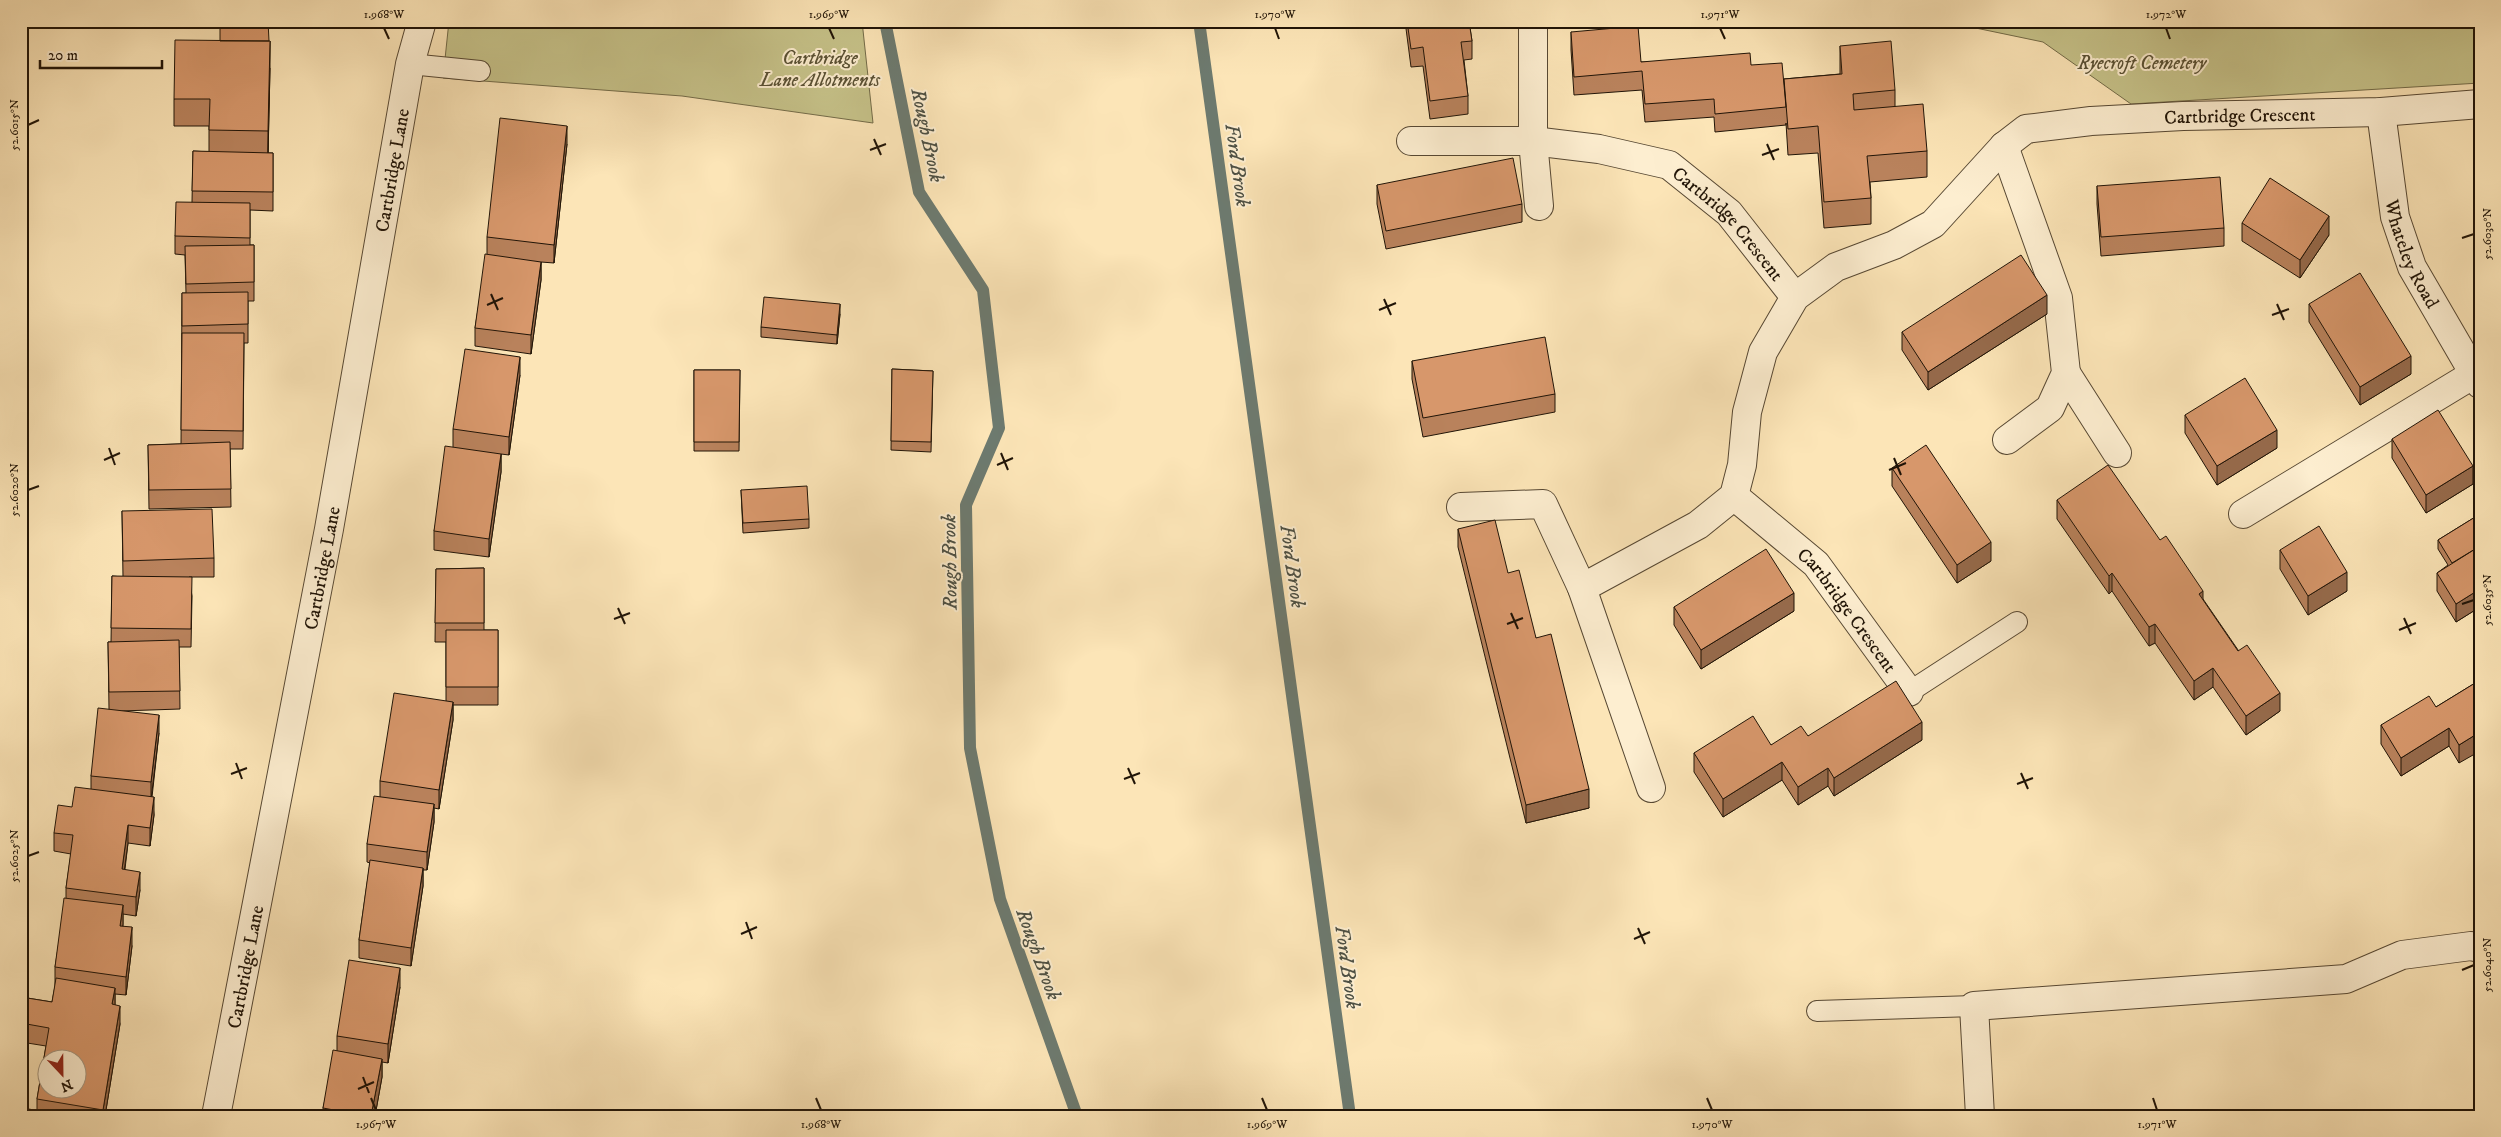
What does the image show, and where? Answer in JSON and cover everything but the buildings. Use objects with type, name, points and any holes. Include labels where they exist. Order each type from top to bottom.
[{"type":"street","name":"Cartbridge Lane","points":[[216,1116],[327,539],[410,64],[422,21]]},
{"type":"street","points":[[1532,21],[1533,141],[1538,206]]},
{"type":"street","name":"Cartbridge Crescent","points":[[1909,692],[1816,564],[1734,496],[1742,465],[1747,412],[1763,352],[1795,297],[1836,267],[1894,245],[1933,224],[2004,146],[2026,129],[2091,121],[2183,116],[2381,112],[2480,104]]},
{"type":"street","name":"Whateley Road","points":[[2381,112],[2395,217],[2412,267],[2477,379]]},
{"type":"street","name":"Cartbridge Crescent","points":[[1411,141],[1533,141],[1599,150],[1669,165],[1730,212],[1795,297]]},
{"type":"street","points":[[2004,146],[2058,298],[2066,374],[2117,453]]},
{"type":"street","points":[[2007,440],[2050,408],[2066,374]]},
{"type":"street","points":[[2242,514],[2477,379]]},
{"type":"street","points":[[1582,588],[1698,525],[1734,496]]},
{"type":"street","points":[[1461,507],[1543,504],[1582,588],[1651,788]]},
{"type":"street","points":[[1980,1116],[1974,1006],[2346,979],[2402,955],[2471,946],[2480,948]]},
{"type":"lane","points":[[410,64],[480,71]]},
{"type":"lane","points":[[1909,692],[2017,622]]},
{"type":"lane","points":[[1817,1011],[1974,1006]]},
{"type":"green space","name":"Cartbridge Lane Allotments","points":[[449,21],[862,21],[873,123],[682,96],[443,78]]},
{"type":"green space","name":"Ryecroft Cemetery","points":[[1942,21],[2480,21],[2480,83],[2131,104],[2043,42]]},
{"type":"waterway","name":"Rough Brook","points":[[885,21],[919,192],[983,290],[999,428],[966,505],[970,748],[1000,899],[1077,1116]]},
{"type":"waterway","name":"Ford Brook","points":[[1199,21],[1350,1116]]}]
